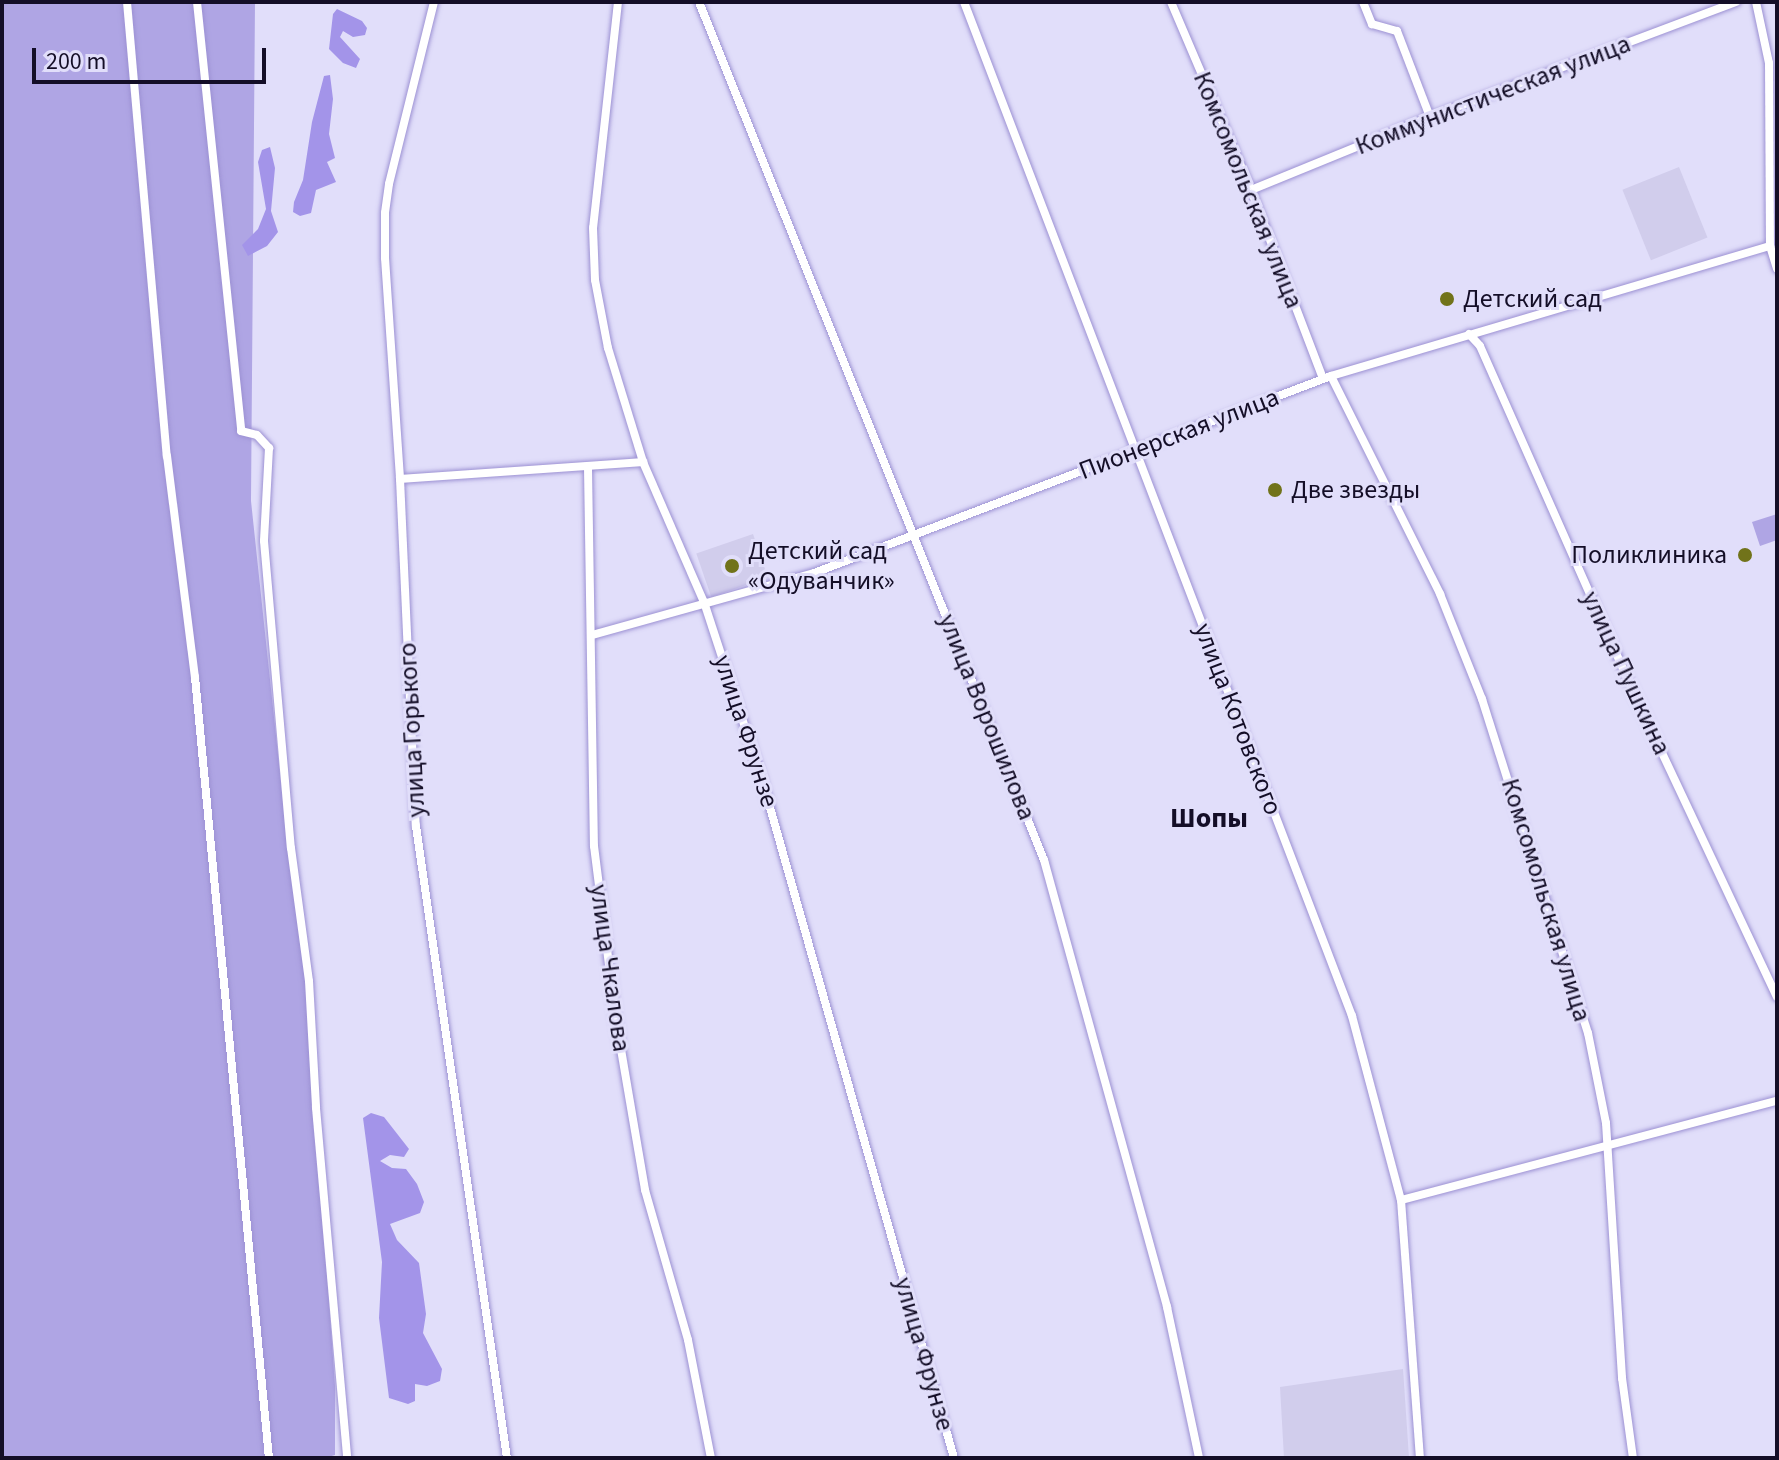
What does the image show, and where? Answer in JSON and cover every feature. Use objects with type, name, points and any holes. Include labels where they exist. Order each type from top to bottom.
[{"type":"street","points":[[127,2],[164,426],[195,677],[269,1458]]},
{"type":"street","points":[[197,2],[241,431],[257,435],[269,448],[265,556],[289,833],[309,981],[347,1458]]},
{"type":"street","name":"улица Горького","points":[[434,2],[385,213],[416,826],[507,1458]]},
{"type":"street","name":"улица Фрунзе","points":[[618,2],[595,184],[592,253],[608,348],[643,462],[704,602],[809,936],[954,1458]]},
{"type":"street","name":"улица Ворошилова","points":[[699,2],[1044,860],[1167,1307],[1199,1458]]},
{"type":"street","name":"улица Котовского","points":[[964,2],[1133,451],[1236,709],[1352,1016],[1401,1200],[1420,1458]]},
{"type":"street","name":"Комсомольская улица","points":[[1171,2],[1327,378],[1440,594],[1482,699],[1588,1033],[1600,1077],[1608,1143],[1622,1378],[1633,1458]]},
{"type":"street","points":[[1363,2],[1372,24],[1397,31],[1430,117]]},
{"type":"street","name":"Коммунистическая улица","points":[[1251,190],[1430,117],[1736,2]]},
{"type":"street","points":[[1756,2],[1769,63],[1770,246],[1777,269]]},
{"type":"street","name":"Пионерская улица","points":[[592,635],[648,622],[704,602],[814,573],[1327,378],[1770,246]]},
{"type":"street","points":[[1480,346],[1487,329]]},
{"type":"street","name":"улица Пушкина","points":[[1469,334],[1480,346],[1632,689],[1777,997]]},
{"type":"street","points":[[400,479],[643,462]]},
{"type":"street","name":"улица Чкалова","points":[[588,468],[594,846],[616,1020],[645,1190],[688,1340],[711,1458]]},
{"type":"street","points":[[1401,1200],[1608,1143],[1777,1101]]},
{"type":"shaded area","points":[[2,2],[255,2],[251,501],[286,830],[307,991],[335,1386],[335,1455],[325,1458],[2,1458]]},
{"type":"shaded area","points":[[337,9],[362,21],[367,28],[365,35],[353,37],[343,31],[340,37],[360,59],[356,68],[343,63],[329,49],[333,14]]},
{"type":"shaded area","points":[[330,75],[333,99],[329,134],[335,158],[327,162],[336,182],[316,190],[311,213],[300,216],[293,212],[294,202],[303,180],[312,122],[324,76]]},
{"type":"shaded area","points":[[270,147],[275,168],[271,211],[278,232],[267,246],[248,256],[242,245],[258,229],[266,209],[258,162],[262,150]]},
{"type":"shaded area","points":[[1679,167],[1707,237],[1651,260],[1622,190]]},
{"type":"shaded area","points":[[1777,514],[1777,540],[1760,546],[1752,522]]},
{"type":"shaded area","name":"Детский сад «Одуванчик»","points":[[753,534],[768,577],[711,597],[696,554]]},
{"type":"shaded area","points":[[371,1113],[384,1117],[409,1149],[404,1157],[390,1155],[380,1161],[392,1168],[406,1169],[417,1184],[424,1202],[420,1213],[390,1224],[397,1240],[419,1263],[426,1314],[423,1333],[442,1369],[440,1381],[427,1386],[415,1384],[415,1401],[408,1404],[389,1398],[379,1318],[382,1262],[363,1118]]},
{"type":"shaded area","points":[[1403,1369],[1409,1458],[1284,1458],[1280,1387]]},
{"type":"place","name":"Детский сад","points":[[1447,299]]},
{"type":"place","name":"Две звезды","points":[[1275,490]]},
{"type":"place","name":"Поликлиника","points":[[1745,555]]},
{"type":"place","name":"Детский сад «Одуванчик»","points":[[732,566]]},
{"type":"district","name":"Шопы","points":[[1209,818]]}]
